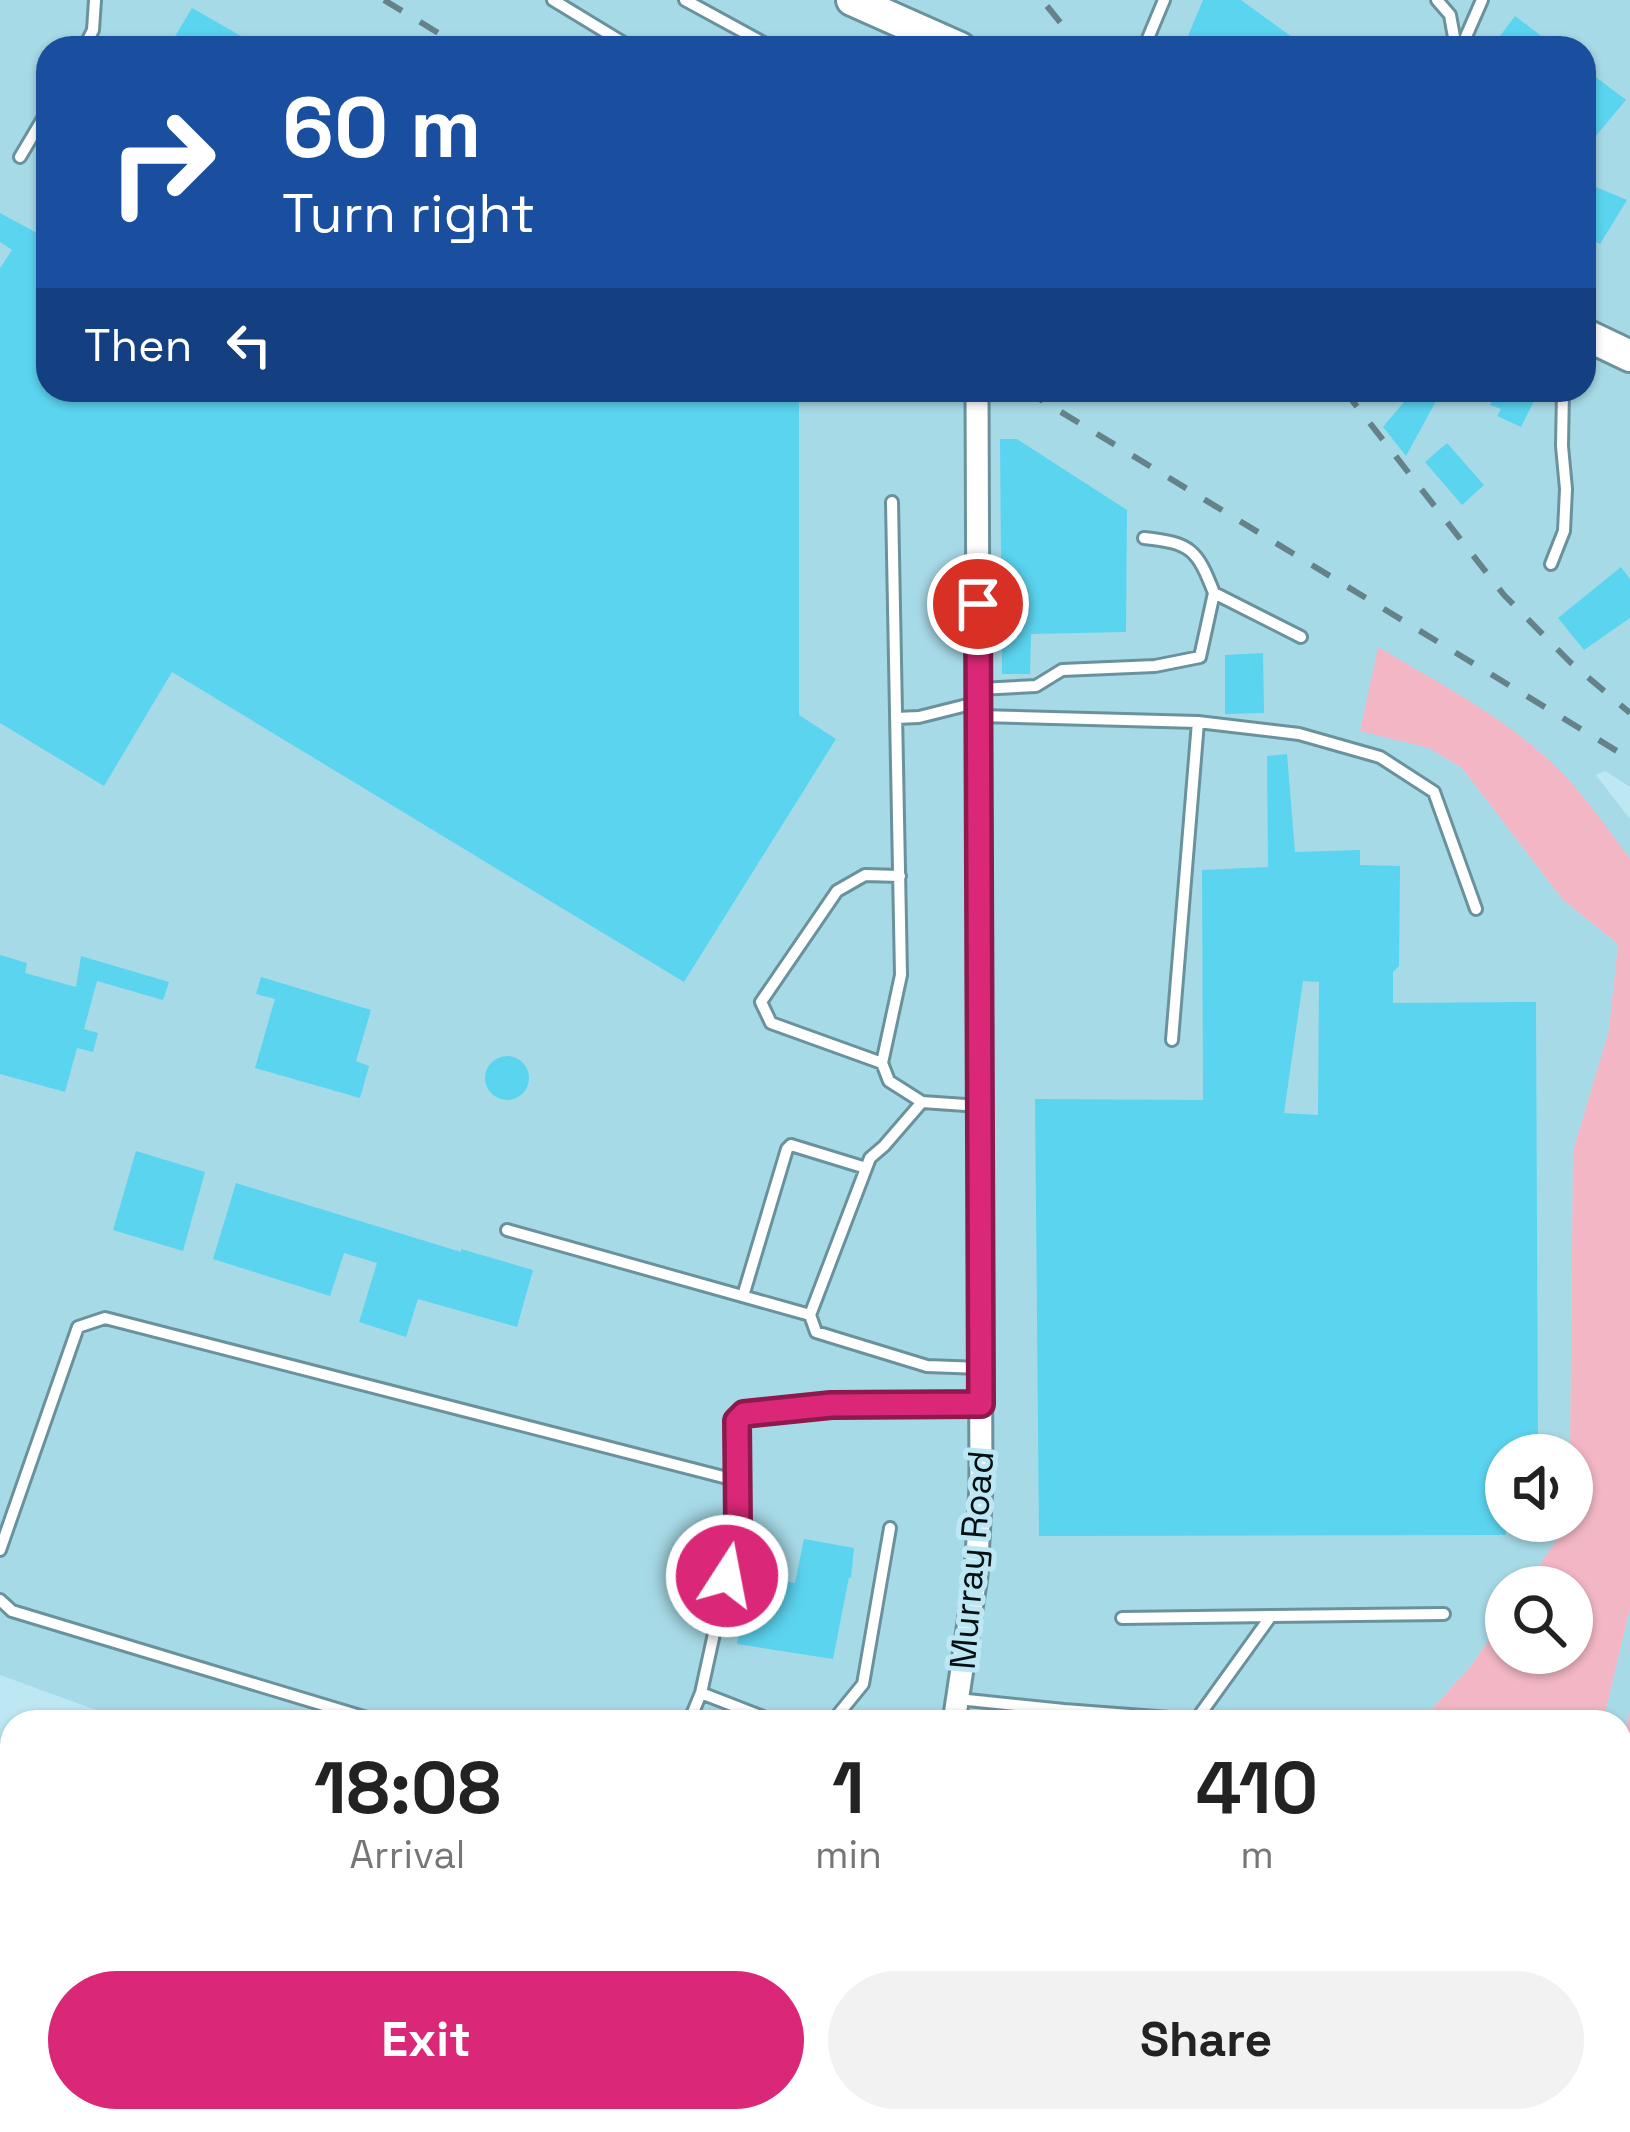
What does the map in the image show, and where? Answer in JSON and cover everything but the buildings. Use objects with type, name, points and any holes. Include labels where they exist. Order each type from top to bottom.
[{"type":"main road","points":[[852,0],[933,36]]},
{"type":"main road","points":[[1596,340],[1630,356]]},
{"type":"street","name":"Murray Road","points":[[956,1710],[976,1576],[981,1486],[977,402]]},
{"type":"lane","points":[[90,36],[95,0]]},
{"type":"lane","points":[[553,0],[612,36]]},
{"type":"lane","points":[[685,0],[751,36]]},
{"type":"lane","points":[[1149,36],[1164,0]]},
{"type":"lane","points":[[1437,0],[1450,15],[1456,36]]},
{"type":"lane","points":[[1465,36],[1482,0]]},
{"type":"lane","points":[[20,157],[36,130]]},
{"type":"lane","points":[[1551,564],[1564,531],[1563,402]]},
{"type":"lane","points":[[892,502],[901,975],[882,1063],[889,1082],[922,1102],[980,1106]]},
{"type":"lane","points":[[896,718],[920,717],[1036,686],[1062,670],[1155,666],[1200,657],[1214,593],[1201,561],[1178,541],[1144,538]]},
{"type":"lane","points":[[1214,593],[1301,637]]},
{"type":"lane","points":[[979,702],[1299,734],[1380,757],[1434,792],[1476,909]]},
{"type":"lane","points":[[1172,1040],[1198,722]]},
{"type":"lane","points":[[882,1063],[771,1023],[761,1002],[837,891],[865,875],[900,876]]},
{"type":"lane","points":[[922,1102],[870,1158],[810,1315],[815,1332],[927,1366],[981,1368]]},
{"type":"lane","points":[[743,1296],[790,1145],[866,1168]]},
{"type":"lane","points":[[506,1230],[810,1315]]},
{"type":"lane","points":[[0,1550],[78,1327],[105,1318],[740,1481]]},
{"type":"lane","points":[[694,1710],[738,1524],[737,1421],[744,1414],[831,1405],[981,1404]]},
{"type":"lane","points":[[842,1710],[863,1684],[890,1528]]},
{"type":"lane","points":[[0,1600],[12,1611],[340,1710]]},
{"type":"lane","points":[[1122,1618],[1444,1614]]},
{"type":"lane","points":[[1203,1710],[1271,1616]]},
{"type":"lane","points":[[701,1693],[745,1710]]},
{"type":"lane","points":[[958,1699],[1083,1710]]},
{"type":"shaded area","points":[[0,0],[1630,0],[1630,787],[1605,771],[1596,775],[1630,819],[1630,859],[1577,790],[1541,753],[1487,713],[1379,648],[1360,730],[1429,748],[1462,768],[1563,900],[1618,944],[1609,1030],[1573,1151],[1570,1434],[1485,1434],[1485,1542],[1555,1542],[1539,1566],[1485,1566],[1485,1646],[1431,1710],[96,1710],[0,1675]]},
{"type":"shaded area","points":[[1378,647],[1522,737],[1577,790],[1630,859],[1630,1608],[1606,1710],[1431,1710],[1485,1646],[1485,1674],[1593,1674],[1593,1566],[1539,1566],[1555,1542],[1593,1542],[1593,1434],[1570,1434],[1573,1151],[1609,1030],[1618,944],[1563,900],[1462,768],[1429,748],[1360,731]]},
{"type":"shaded area","points":[[1630,1608],[1630,1710],[1606,1710]]},
{"type":"railway","points":[[384,0],[443,36]]},
{"type":"railway","points":[[1047,6],[1071,36]]},
{"type":"railway","points":[[1045,402],[1630,759]]},
{"type":"railway","points":[[1353,402],[1504,595],[1570,662],[1630,713]]},
{"type":"route","points":[[727,1576],[738,1524],[737,1421],[744,1414],[831,1405],[981,1404],[978,604]]}]
